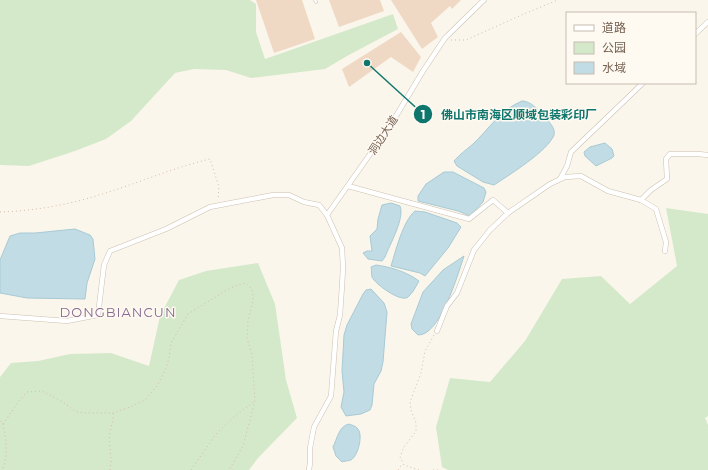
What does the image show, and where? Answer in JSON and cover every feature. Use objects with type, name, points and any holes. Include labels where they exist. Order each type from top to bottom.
[{"type":"street","name":"洞边大道","points":[[327,215],[390,126],[445,38],[484,0]]},
{"type":"street","points":[[696,33],[708,22]]},
{"type":"street","points":[[560,179],[567,166],[571,152],[643,84]]},
{"type":"street","points":[[641,200],[651,190],[667,180],[666,159],[670,154],[708,155]]},
{"type":"street","points":[[437,331],[447,306],[457,293],[474,250],[490,230],[508,213],[550,184],[565,176],[581,176],[608,191],[641,200],[656,209],[666,242],[665,251]]},
{"type":"street","points":[[348,186],[469,219],[493,200],[508,213]]},
{"type":"street","points":[[0,316],[67,321],[98,315],[104,265],[110,251],[166,229],[210,206],[273,195],[289,195],[304,202],[319,205],[327,215],[342,248],[343,268],[340,315],[336,331],[331,396],[314,427],[310,448],[309,470]]},
{"type":"path","points":[[445,38],[454,41],[466,40],[558,0]]},
{"type":"path","points":[[0,212],[70,203],[99,195],[190,164],[210,159],[219,187],[218,200],[220,204]]},
{"type":"path","points":[[3,424],[10,415],[16,403],[27,392],[42,391],[63,402],[76,412],[113,413],[145,400],[157,386],[166,368],[171,343],[188,314],[230,288],[245,283],[250,286],[254,301],[248,321],[247,338],[252,355],[255,400],[243,446],[229,470]]},
{"type":"path","points":[[419,470],[402,463],[400,457],[404,447],[416,432],[416,423],[411,410],[410,402],[421,373],[425,351],[437,331]]},
{"type":"path","points":[[191,470],[216,434],[255,400]]},
{"type":"path","points":[[110,470],[110,432],[114,418],[113,413]]},
{"type":"path","points":[[0,421],[3,424],[7,448],[2,470]]},
{"type":"path","points":[[398,470],[402,463]]},
{"type":"path","points":[[433,470],[439,470]]},
{"type":"green space","points":[[0,0],[250,0],[256,4],[256,32],[265,59],[393,14],[398,29],[325,69],[251,78],[226,70],[194,69],[175,73],[131,121],[106,139],[29,166],[0,165]]},
{"type":"green space","points":[[666,208],[708,214],[708,416],[705,418],[708,425],[708,470],[448,470],[442,467],[436,427],[450,378],[490,382],[525,341],[562,279],[601,276],[630,304],[677,266]]},
{"type":"green space","points":[[258,263],[275,304],[286,380],[297,418],[258,458],[249,470],[0,470],[0,377],[11,363],[38,361],[70,354],[111,353],[149,366],[160,316],[179,280],[206,271]]},
{"type":"water","points":[[522,101],[528,102],[534,106],[553,127],[554,135],[544,148],[494,185],[483,182],[457,166],[454,161],[459,156],[473,144],[507,109]]},
{"type":"water","points":[[605,143],[612,149],[614,156],[596,166],[585,156],[584,152],[590,147]]},
{"type":"water","points":[[444,172],[453,172],[484,188],[486,192],[483,202],[470,216],[458,211],[418,201],[418,196],[426,184]]},
{"type":"water","points":[[391,203],[400,206],[401,211],[399,224],[382,261],[368,259],[363,253],[372,251],[370,236],[377,229],[382,205]]},
{"type":"water","points":[[415,211],[425,212],[457,223],[461,227],[448,248],[425,276],[420,273],[391,266],[403,229]]},
{"type":"water","points":[[75,229],[90,235],[93,239],[95,259],[87,283],[85,299],[27,298],[0,293],[0,260],[10,236],[20,233]]},
{"type":"water","points":[[464,256],[453,289],[441,315],[434,326],[426,333],[418,335],[412,329],[411,324],[423,292],[443,270]]},
{"type":"water","points":[[376,265],[399,270],[419,281],[408,297],[405,298],[394,295],[383,288],[372,277],[371,267]]},
{"type":"water","points":[[371,289],[384,303],[387,312],[383,362],[381,371],[374,384],[372,405],[370,410],[361,414],[346,416],[341,407],[344,392],[342,371],[344,335],[347,325],[363,294],[366,290]]},
{"type":"water","points":[[349,424],[356,427],[359,431],[360,440],[358,450],[354,458],[342,462],[336,456],[333,447],[343,427]]},
{"type":"building","points":[[256,0],[302,0],[315,39],[274,53]]},
{"type":"building","points":[[329,0],[380,0],[384,11],[339,27]]},
{"type":"building","points":[[391,0],[461,0],[452,9],[450,6],[431,23],[438,37],[422,49]]},
{"type":"building","points":[[401,32],[421,57],[413,72],[391,57],[349,87],[342,69]]},
{"type":"place","name":"佛山市南海区顺域包装彩印厂","points":[[367,63]]},
{"type":"district","name":"DONGBIANCUN","points":[[118,312]]}]
